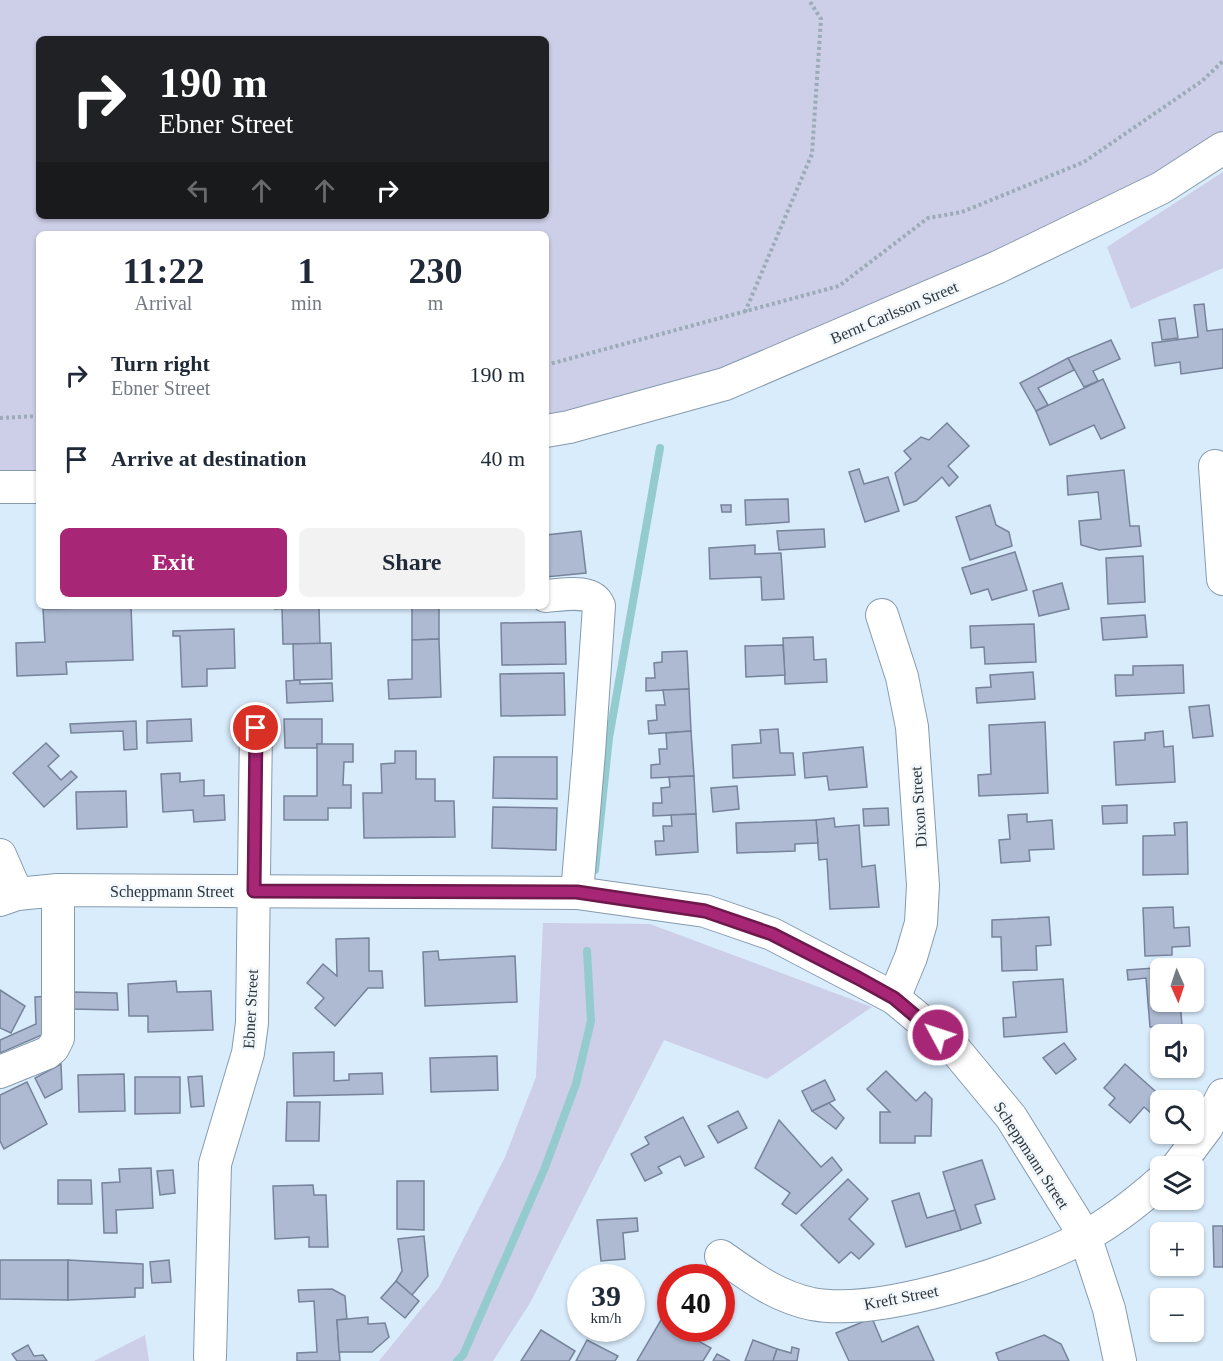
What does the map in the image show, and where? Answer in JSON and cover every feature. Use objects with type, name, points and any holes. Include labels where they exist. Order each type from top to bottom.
[{"type":"street","name":"Bernt Carlsson Street","points":[[549,430],[725,384],[1006,263],[1161,188],[1223,148]]},
{"type":"street","points":[[1215,466],[1223,579]]},
{"type":"street","points":[[0,487],[36,487]]},
{"type":"street","points":[[549,596],[589,595],[596,599],[599,606],[577,892]]},
{"type":"street","name":"Dixon Street","points":[[882,615],[902,677],[912,727],[923,885],[921,923],[911,957],[894,998]]},
{"type":"street","name":"Ebner Street","points":[[210,1356],[215,1164],[248,1053],[252,1023],[256,728]]},
{"type":"street","points":[[0,855],[9,897]]},
{"type":"street","points":[[0,1072],[47,1053],[53,1048],[58,1038],[58,890]]},
{"type":"street","name":"Scheppmann Street","points":[[9,897],[58,890],[577,892],[705,911],[772,934],[894,998],[953,1047],[1011,1117],[1085,1236],[1109,1309],[1120,1361]]},
{"type":"street","points":[[1185,1156],[1207,1128],[1223,1095]]},
{"type":"street","name":"Kreft Street","points":[[721,1256],[767,1289],[790,1298],[838,1307],[885,1302],[943,1289],[1040,1257],[1085,1236],[1136,1204],[1150,1191]]},
{"type":"path","points":[[745,312],[812,154],[821,19],[809,0]]},
{"type":"path","points":[[549,364],[839,286],[928,218],[962,212],[1084,162],[1202,81],[1223,61]]},
{"type":"path","points":[[0,418],[36,416]]},
{"type":"shaded area","points":[[0,0],[1223,0],[1223,148],[725,384],[549,430],[549,231],[36,231],[36,487],[0,487]]},
{"type":"shaded area","points":[[1223,172],[1223,268],[1131,309],[1107,247]]},
{"type":"shaded area","points":[[543,923],[650,924],[872,1007],[767,1079],[664,1040],[530,1303],[493,1361],[379,1361],[439,1287],[505,1157],[536,1077]]},
{"type":"shaded area","points":[[145,1335],[149,1361],[94,1361]]},
{"type":"building","points":[[1204,304],[1207,331],[1223,329],[1223,368],[1181,374],[1180,362],[1155,366],[1152,343],[1198,337],[1194,305]]},
{"type":"building","points":[[1175,318],[1178,338],[1162,340],[1159,320]]},
{"type":"building","points":[[1111,340],[1120,359],[1093,371],[1098,381],[1084,387],[1068,358]]},
{"type":"building","points":[[1068,358],[1074,370],[1038,388],[1048,405],[1036,411],[1020,383]]},
{"type":"building","points":[[1103,379],[1125,428],[1101,439],[1094,425],[1050,445],[1036,411]]},
{"type":"building","points":[[947,423],[969,446],[948,466],[958,477],[949,486],[942,477],[916,501],[904,505],[895,473],[911,459],[904,451],[921,437],[929,440]]},
{"type":"building","points":[[859,469],[864,484],[888,477],[899,511],[865,522],[849,472]]},
{"type":"building","points":[[1124,470],[1130,526],[1139,526],[1141,546],[1099,550],[1081,545],[1079,521],[1101,519],[1098,492],[1068,495],[1067,476]]},
{"type":"building","points":[[788,499],[789,522],[746,525],[745,500]]},
{"type":"building","points":[[721,505],[731,505],[731,512],[722,512]]},
{"type":"building","points":[[990,505],[996,525],[1009,532],[1012,546],[970,560],[956,517]]},
{"type":"building","points":[[824,529],[825,547],[779,550],[777,531]]},
{"type":"building","points":[[581,531],[586,573],[549,577],[549,535]]},
{"type":"building","points":[[755,545],[755,554],[781,553],[784,599],[762,600],[761,577],[710,579],[709,548]]},
{"type":"building","points":[[1015,552],[1027,590],[992,600],[988,589],[971,594],[962,568]]},
{"type":"building","points":[[1143,556],[1145,602],[1108,604],[1106,558]]},
{"type":"building","points":[[1062,583],[1069,609],[1039,616],[1033,591]]},
{"type":"building","points":[[43,609],[131,609],[133,660],[66,662],[67,674],[17,676],[16,643],[45,642]]},
{"type":"building","points":[[282,609],[319,609],[320,644],[283,644]]},
{"type":"building","points":[[412,609],[439,609],[439,639],[412,640]]},
{"type":"building","points":[[1145,615],[1147,637],[1103,640],[1101,618]]},
{"type":"building","points":[[565,622],[566,664],[502,665],[501,623]]},
{"type":"building","points":[[1034,624],[1036,662],[985,664],[984,647],[971,648],[970,626]]},
{"type":"building","points":[[234,629],[235,668],[207,669],[207,686],[182,687],[180,636],[173,636],[173,631]]},
{"type":"building","points":[[813,637],[814,660],[826,659],[827,682],[785,684],[783,638]]},
{"type":"building","points":[[439,639],[441,697],[389,699],[388,680],[412,679],[412,640]]},
{"type":"building","points":[[331,643],[332,679],[294,680],[293,644]]},
{"type":"building","points":[[783,645],[785,675],[746,677],[745,646]]},
{"type":"building","points":[[687,651],[689,689],[646,691],[646,678],[655,678],[654,663],[662,662],[662,652]]},
{"type":"building","points":[[1183,665],[1184,693],[1116,696],[1115,675],[1133,675],[1133,666]]},
{"type":"building","points":[[1033,672],[1035,699],[977,703],[976,688],[991,687],[990,675]]},
{"type":"building","points":[[564,673],[565,715],[501,716],[500,674]]},
{"type":"building","points":[[300,680],[300,684],[332,683],[333,701],[287,703],[286,681]]},
{"type":"building","points":[[689,689],[691,731],[649,734],[648,721],[657,720],[656,705],[665,705],[663,690]]},
{"type":"building","points":[[1209,705],[1213,736],[1193,738],[1189,707]]},
{"type":"building","points":[[191,719],[192,741],[147,743],[147,721]]},
{"type":"building","points":[[284,719],[322,719],[322,744],[317,744],[318,748],[285,748]]},
{"type":"building","points":[[136,721],[137,749],[124,750],[123,731],[71,733],[70,724]]},
{"type":"building","points":[[1045,722],[1048,793],[979,796],[978,775],[991,774],[989,725]]},
{"type":"building","points":[[778,729],[780,753],[793,753],[795,775],[733,778],[732,745],[761,743],[760,730]]},
{"type":"building","points":[[691,731],[694,776],[651,778],[651,765],[660,764],[659,749],[667,749],[666,733]]},
{"type":"building","points":[[1163,731],[1164,747],[1173,746],[1175,782],[1116,785],[1114,742],[1145,740],[1145,733]]},
{"type":"building","points":[[46,743],[59,756],[48,766],[61,780],[71,771],[77,777],[44,807],[13,773]]},
{"type":"building","points":[[317,744],[353,744],[353,762],[344,762],[343,785],[351,785],[351,808],[328,808],[328,820],[284,820],[284,796],[317,796]]},
{"type":"building","points":[[863,747],[867,787],[829,790],[827,776],[805,778],[803,753]]},
{"type":"building","points":[[395,751],[416,751],[416,779],[435,779],[435,801],[454,801],[455,837],[364,838],[363,793],[382,793],[381,764],[395,763]]},
{"type":"building","points":[[494,757],[557,757],[557,799],[493,798]]},
{"type":"building","points":[[180,773],[180,782],[204,780],[204,796],[224,795],[225,820],[194,822],[193,810],[163,812],[161,774]]},
{"type":"building","points":[[694,776],[696,814],[653,816],[653,803],[662,803],[661,788],[670,787],[669,777]]},
{"type":"building","points":[[737,786],[739,809],[713,812],[711,788]]},
{"type":"building","points":[[126,791],[127,827],[77,829],[76,792]]},
{"type":"building","points":[[1127,805],[1127,823],[1103,824],[1102,806]]},
{"type":"building","points":[[493,807],[557,808],[556,850],[492,848]]},
{"type":"building","points":[[888,808],[889,825],[864,826],[863,809]]},
{"type":"building","points":[[696,814],[698,852],[656,855],[655,841],[664,841],[663,826],[672,826],[671,815]]},
{"type":"building","points":[[1027,814],[1027,822],[1052,820],[1054,849],[1029,850],[1030,861],[1001,863],[999,840],[1010,839],[1008,815]]},
{"type":"building","points":[[834,818],[835,827],[859,825],[862,867],[875,865],[879,907],[830,909],[827,859],[819,860],[816,820]]},
{"type":"building","points":[[816,820],[818,843],[795,844],[795,851],[737,853],[736,823]]},
{"type":"building","points":[[1187,822],[1188,874],[1143,875],[1143,836],[1175,835],[1174,823]]},
{"type":"building","points":[[1173,907],[1174,928],[1189,927],[1190,946],[1172,947],[1172,955],[1145,956],[1143,908]]},
{"type":"building","points":[[1049,917],[1051,945],[1036,946],[1037,970],[1002,971],[1001,937],[992,937],[992,920]]},
{"type":"building","points":[[369,938],[369,971],[382,971],[383,988],[368,988],[335,1026],[315,1008],[324,998],[307,983],[323,964],[337,976],[336,939]]},
{"type":"building","points":[[438,951],[439,960],[515,956],[517,1002],[425,1006],[423,952]]},
{"type":"building","points":[[1150,968],[1150,1012],[1181,1012],[1182,1024],[1150,1024],[1150,1027],[1146,978],[1128,980],[1127,970]]},
{"type":"building","points":[[1063,979],[1067,1032],[1004,1037],[1003,1018],[1016,1017],[1013,982]]},
{"type":"building","points":[[176,981],[177,992],[211,991],[213,1030],[148,1032],[148,1016],[129,1016],[128,984]]},
{"type":"building","points":[[0,990],[25,1006],[11,1033],[0,1028]]},
{"type":"building","points":[[71,992],[117,993],[118,1010],[71,1009]]},
{"type":"building","points":[[51,996],[51,1031],[0,1053],[0,1040],[36,1024],[35,997]]},
{"type":"building","points":[[1064,1043],[1076,1059],[1056,1074],[1043,1058]]},
{"type":"building","points":[[334,1052],[334,1081],[349,1080],[349,1074],[382,1073],[383,1094],[294,1096],[293,1053]]},
{"type":"building","points":[[497,1056],[498,1090],[431,1092],[430,1058]]},
{"type":"building","points":[[61,1064],[62,1089],[45,1098],[35,1078]]},
{"type":"building","points":[[1125,1064],[1154,1090],[1150,1090],[1150,1112],[1144,1107],[1130,1123],[1109,1105],[1115,1098],[1104,1088]]},
{"type":"building","points":[[886,1071],[916,1101],[925,1092],[932,1099],[931,1136],[915,1136],[915,1143],[880,1143],[880,1112],[890,1112],[867,1089]]},
{"type":"building","points":[[124,1074],[125,1111],[79,1112],[78,1075]]},
{"type":"building","points":[[202,1076],[204,1106],[191,1107],[188,1077]]},
{"type":"building","points":[[135,1077],[180,1077],[180,1113],[135,1114]]},
{"type":"building","points":[[825,1080],[835,1100],[812,1111],[802,1091]]},
{"type":"building","points":[[27,1082],[47,1124],[4,1149],[0,1141],[0,1095]]},
{"type":"building","points":[[287,1102],[320,1102],[319,1141],[286,1141]]},
{"type":"building","points":[[829,1103],[844,1118],[836,1129],[812,1111]]},
{"type":"building","points":[[738,1111],[747,1128],[718,1143],[708,1126]]},
{"type":"building","points":[[683,1117],[704,1157],[685,1166],[680,1156],[658,1167],[662,1173],[645,1181],[631,1154],[649,1144],[645,1137]]},
{"type":"building","points":[[779,1120],[821,1167],[832,1157],[842,1170],[796,1214],[782,1204],[790,1193],[755,1168]]},
{"type":"building","points":[[982,1160],[995,1199],[975,1205],[981,1223],[961,1230],[943,1172]]},
{"type":"building","points":[[151,1168],[153,1208],[116,1210],[117,1233],[104,1233],[102,1183],[120,1182],[119,1169]]},
{"type":"building","points":[[173,1170],[175,1193],[160,1195],[157,1171]]},
{"type":"building","points":[[848,1179],[868,1199],[849,1219],[874,1244],[859,1259],[851,1252],[839,1263],[801,1225]]},
{"type":"building","points":[[58,1180],[91,1180],[92,1204],[58,1204]]},
{"type":"building","points":[[397,1181],[424,1181],[424,1230],[397,1229]]},
{"type":"building","points":[[313,1185],[314,1195],[326,1195],[328,1247],[309,1247],[309,1237],[275,1239],[273,1186]]},
{"type":"building","points":[[919,1193],[927,1218],[955,1210],[961,1230],[906,1247],[892,1201]]},
{"type":"building","points":[[637,1218],[638,1231],[623,1233],[625,1259],[601,1261],[597,1220]]},
{"type":"building","points":[[1213,1226],[1223,1226],[1223,1267],[1214,1267]]},
{"type":"building","points":[[424,1236],[428,1276],[412,1295],[396,1281],[402,1271],[398,1239]]},
{"type":"building","points":[[0,1260],[68,1260],[68,1300],[0,1299]]},
{"type":"building","points":[[68,1260],[143,1264],[143,1288],[135,1288],[135,1297],[68,1300]]},
{"type":"building","points":[[169,1260],[171,1282],[152,1283],[150,1262]]},
{"type":"building","points":[[396,1281],[419,1301],[405,1318],[381,1298]]},
{"type":"building","points":[[332,1289],[345,1296],[347,1319],[337,1320],[340,1361],[297,1361],[297,1353],[317,1352],[314,1301],[299,1302],[298,1290]]},
{"type":"building","points":[[368,1317],[368,1324],[385,1323],[389,1337],[372,1352],[339,1352],[337,1320]]},
{"type":"building","points":[[872,1318],[882,1342],[918,1326],[934,1361],[849,1361],[836,1333]]},
{"type":"building","points":[[657,1327],[657,1342],[700,1342],[711,1348],[703,1361],[637,1361]]},
{"type":"building","points":[[541,1330],[575,1351],[569,1361],[521,1361]]},
{"type":"building","points":[[1044,1335],[1061,1344],[1069,1361],[999,1361],[996,1353]]},
{"type":"building","points":[[753,1340],[777,1349],[773,1361],[745,1361]]},
{"type":"building","points":[[586,1342],[591,1342],[618,1356],[615,1361],[576,1361]]},
{"type":"building","points":[[28,1345],[34,1356],[43,1355],[47,1361],[17,1361],[12,1354]]},
{"type":"building","points":[[792,1347],[799,1349],[797,1361],[773,1361],[777,1349],[791,1353]]},
{"type":"building","points":[[717,1354],[730,1361],[713,1361]]},
{"type":"waterway","points":[[595,870],[609,738],[660,448]]},
{"type":"waterway","points":[[457,1361],[463,1355],[544,1170],[576,1084],[591,1021],[587,951]]},
{"type":"route","points":[[256,728],[254,891],[577,892],[705,911],[772,934],[858,978],[894,998],[938,1035]]}]
